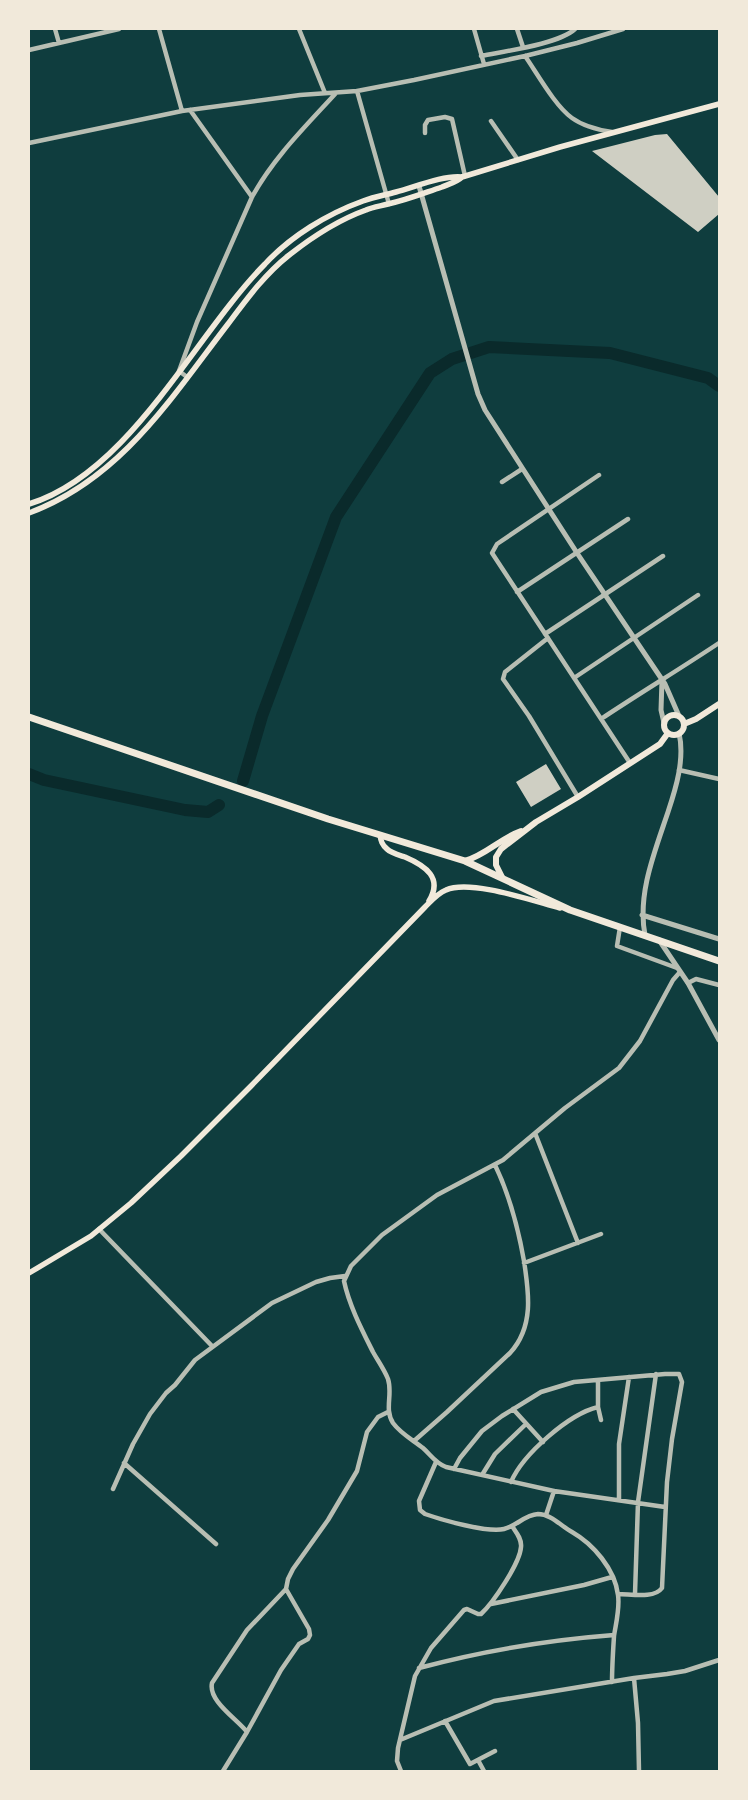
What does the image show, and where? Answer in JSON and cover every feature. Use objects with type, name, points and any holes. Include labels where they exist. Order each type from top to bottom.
[{"type":"highway","points":[[29,717],[208,780],[465,860],[570,910],[719,961]]},
{"type":"main road","points":[[29,504],[59,491],[101,461],[132,429],[247,282],[281,248],[325,219],[364,200],[446,178],[464,176],[719,104]]},
{"type":"main road","points":[[29,513],[65,497],[98,476],[115,461],[164,407],[254,290],[287,256],[344,219],[367,210],[422,194],[457,181],[464,176]]},
{"type":"main road","points":[[684,724],[696,719],[719,704]]},
{"type":"main road","points":[[670,715],[679,716],[684,724],[683,729],[674,735],[668,733],[664,723],[666,718],[670,715]]},
{"type":"main road","points":[[465,860],[481,856],[508,837],[522,831],[578,797],[660,744],[668,733]]},
{"type":"main road","points":[[502,877],[496,865],[497,854],[522,831]]},
{"type":"main road","points":[[380,835],[382,843],[389,851],[417,862],[435,880],[435,889],[425,907]]},
{"type":"main road","points":[[29,1273],[64,1254],[100,1229],[181,1156],[425,907],[445,890],[467,887],[499,892],[570,910]]},
{"type":"street","points":[[55,29],[59,43]]},
{"type":"street","points":[[29,50],[119,29]]},
{"type":"street","points":[[159,29],[182,111]]},
{"type":"street","points":[[299,29],[325,93]]},
{"type":"street","points":[[474,29],[484,64]]},
{"type":"street","points":[[517,29],[523,47]]},
{"type":"street","points":[[481,56],[555,40],[575,29]]},
{"type":"street","points":[[29,144],[182,111],[300,95],[357,91],[525,56],[623,29]]},
{"type":"street","points":[[525,56],[557,102],[571,118],[590,126],[616,132]]},
{"type":"street","points":[[357,91],[389,204]]},
{"type":"street","points":[[187,377],[179,371],[197,322],[252,197],[278,157],[336,93]]},
{"type":"street","points":[[190,110],[252,197]]},
{"type":"street","points":[[425,133],[425,125],[428,120],[444,117],[452,119],[464,176]]},
{"type":"street","points":[[491,120],[518,160]]},
{"type":"street","points":[[419,186],[464,339],[478,394],[485,410],[671,694],[679,716]]},
{"type":"street","points":[[502,482],[522,469]]},
{"type":"street","points":[[599,475],[495,547],[492,553],[630,763]]},
{"type":"street","points":[[518,592],[628,519]]},
{"type":"street","points":[[578,797],[529,716],[503,679],[505,672],[546,636],[604,594],[664,556]]},
{"type":"street","points":[[574,678],[698,595]]},
{"type":"street","points":[[601,719],[677,672],[719,643]]},
{"type":"street","points":[[662,680],[661,710],[664,723]]},
{"type":"street","points":[[645,935],[642,914],[650,867],[674,795],[681,752],[679,733]]},
{"type":"street","points":[[679,770],[719,779]]},
{"type":"street","points":[[642,914],[719,939]]},
{"type":"street","points":[[620,927],[617,946],[678,970]]},
{"type":"street","points":[[659,940],[688,983],[719,1040]]},
{"type":"street","points":[[665,1507],[554,1491],[454,1469],[436,1462],[427,1451],[397,1428],[388,1412],[390,1394],[388,1380],[350,1302],[344,1281],[350,1266],[395,1224],[452,1186],[495,1165],[510,1155],[627,1060],[644,1034],[678,970]]},
{"type":"street","points":[[688,983],[696,979],[719,985]]},
{"type":"street","points":[[535,1133],[578,1243]]},
{"type":"street","points":[[414,1441],[510,1353],[519,1342],[525,1328],[529,1295],[518,1224],[495,1165]]},
{"type":"street","points":[[100,1229],[212,1346]]},
{"type":"street","points":[[524,1264],[601,1234]]},
{"type":"street","points":[[113,1488],[141,1430],[159,1401],[195,1360],[272,1303],[316,1282],[345,1276]]},
{"type":"street","points":[[454,1469],[465,1451],[482,1432],[540,1392],[574,1382],[678,1373],[681,1376],[682,1382],[672,1440],[665,1507],[662,1588],[657,1593],[618,1594]]},
{"type":"street","points":[[635,1594],[638,1502],[656,1374]]},
{"type":"street","points":[[619,1500],[618,1444],[629,1377]]},
{"type":"street","points":[[598,1380],[598,1407],[601,1420]]},
{"type":"street","points":[[511,1482],[523,1462],[543,1442],[582,1412],[598,1407]]},
{"type":"street","points":[[514,1409],[543,1442]]},
{"type":"street","points":[[247,1732],[230,1716],[211,1692],[212,1683],[247,1630],[286,1589],[293,1569],[333,1511],[357,1470],[367,1432],[378,1417],[388,1412]]},
{"type":"street","points":[[482,1475],[499,1449],[526,1424]]},
{"type":"street","points":[[436,1462],[419,1501],[420,1510],[424,1514],[485,1529],[500,1530],[512,1526],[526,1516],[546,1515],[588,1543],[600,1557],[612,1577],[618,1594],[612,1682]]},
{"type":"street","points":[[124,1463],[216,1544]]},
{"type":"street","points":[[546,1515],[554,1491]]},
{"type":"street","points":[[401,1771],[397,1756],[409,1698],[419,1668],[430,1648],[464,1610],[468,1609],[480,1614],[491,1604],[503,1586],[520,1552],[520,1540],[512,1526]]},
{"type":"street","points":[[491,1604],[584,1585],[612,1577]]},
{"type":"street","points":[[223,1771],[281,1670],[299,1644],[308,1639],[310,1635],[309,1629],[286,1589]]},
{"type":"street","points":[[419,1668],[526,1645],[614,1635]]},
{"type":"street","points":[[400,1740],[494,1701],[685,1671],[719,1660]]},
{"type":"street","points":[[634,1678],[638,1723],[639,1771]]},
{"type":"street","points":[[445,1721],[470,1764],[495,1751]]},
{"type":"street","points":[[478,1760],[484,1771]]},
{"type":"building","points":[[667,134],[719,197],[719,214],[698,232],[592,151],[655,135]]},
{"type":"building","points":[[546,764],[561,789],[531,807],[516,782]]},
{"type":"waterway","points":[[243,781],[262,716],[336,517],[430,373],[452,359],[489,347],[610,353],[708,378],[719,386]]},
{"type":"waterway","points":[[29,774],[44,780],[185,810],[208,812],[219,805]]}]
